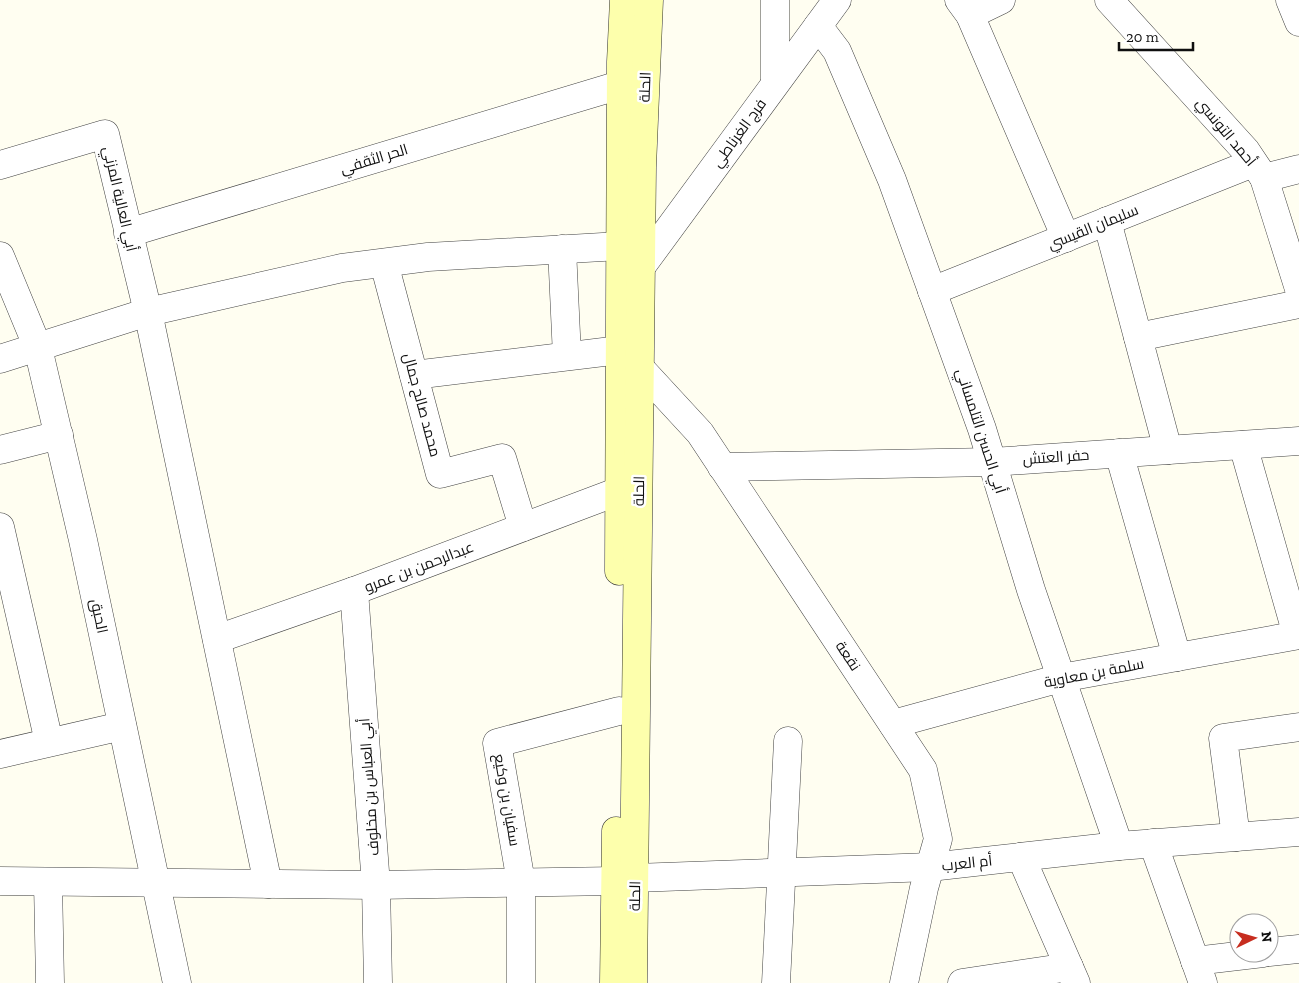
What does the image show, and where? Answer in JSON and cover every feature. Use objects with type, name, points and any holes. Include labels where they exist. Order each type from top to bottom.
[{"type":"main road","name":"الحلة","points":[[624,0],[620,85],[619,711],[625,879],[633,983]]},
{"type":"main road","name":"الحلة","points":[[614,983],[625,879],[640,368],[642,167],[648,0]]},
{"type":"street","points":[[775,0],[775,84]]},
{"type":"street","name":"فرج الغرناطي","points":[[641,267],[837,0]]},
{"type":"street","points":[[1001,0],[965,7],[1066,238]]},
{"type":"street","name":"أحمد التونسي","points":[[1109,0],[1246,151],[1259,170],[1299,290]]},
{"type":"street","points":[[1290,0],[1299,22]]},
{"type":"street","name":"أبي الحسن التلمساني","points":[[818,26],[837,51],[892,180],[992,462],[1031,590],[1119,846]]},
{"type":"street","name":"الحر الثقفي","points":[[128,233],[620,85]]},
{"type":"street","name":"أبي العالية المزني","points":[[0,165],[105,134],[148,312],[268,884]]},
{"type":"street","name":"سليمان القيسي","points":[[932,291],[1107,222],[1259,170],[1299,169]]},
{"type":"street","points":[[1107,222],[1168,450]]},
{"type":"street","points":[[0,359],[148,312],[342,268],[428,257],[620,246]]},
{"type":"street","points":[[562,249],[567,356]]},
{"type":"street","name":"الحبق","points":[[0,256],[38,348],[83,540],[177,983]]},
{"type":"street","name":"محمد صالح جمال","points":[[384,263],[440,474],[502,458],[523,527]]},
{"type":"street","points":[[1138,337],[1299,304]]},
{"type":"street","points":[[414,375],[620,350]]},
{"type":"street","name":"نقعة","points":[[640,368],[700,433],[923,770],[938,840],[924,888],[904,983]]},
{"type":"street","points":[[0,450],[59,435]]},
{"type":"street","name":"حفر العتش","points":[[722,468],[992,462],[1299,441]]},
{"type":"street","points":[[1243,445],[1298,635]]},
{"type":"street","points":[[1118,453],[1178,657]]},
{"type":"street","name":"عبدالرحمن بن عمرو","points":[[216,639],[354,591],[619,491]]},
{"type":"street","points":[[0,527],[11,627],[49,742]]},
{"type":"street","name":"أبي العباس بن مخلوف","points":[[354,591],[376,884],[378,983]]},
{"type":"street","name":"سلمة بن معاوية","points":[[893,724],[1061,678],[1298,635]]},
{"type":"street","name":"سفيان بن وكيع","points":[[521,983],[521,882],[497,743],[619,711]]},
{"type":"street","points":[[0,754],[122,726]]},
{"type":"street","points":[[1236,837],[1223,738],[1299,728]]},
{"type":"street","points":[[776,983],[788,741]]},
{"type":"street","name":"أم العرب","points":[[0,881],[376,884],[625,879],[930,867],[1119,846],[1299,832]]},
{"type":"street","points":[[1153,843],[1199,972],[1229,963]]},
{"type":"street","points":[[962,983],[1072,975],[1021,857]]},
{"type":"street","points":[[48,882],[50,983]]},
{"type":"street","points":[[1279,951],[1299,949]]}]
